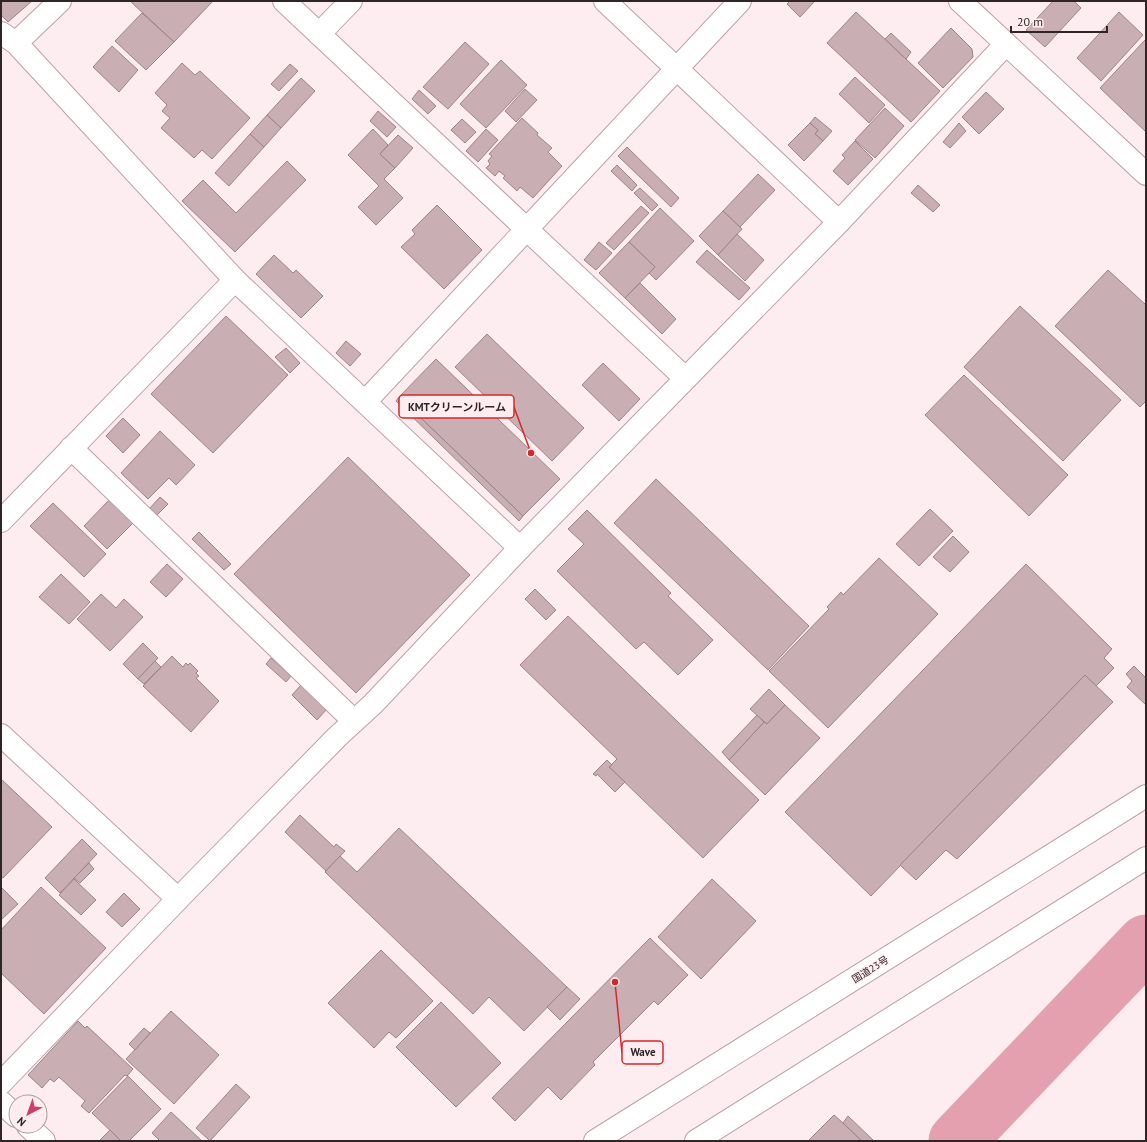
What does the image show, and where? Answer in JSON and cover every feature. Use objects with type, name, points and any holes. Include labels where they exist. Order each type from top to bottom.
[{"type":"main road","points":[[60,1],[9,38],[235,280],[520,548]]},
{"type":"main road","points":[[284,1],[685,378]]},
{"type":"main road","points":[[320,34],[351,1]]},
{"type":"main road","points":[[605,1],[676,70],[839,222]]},
{"type":"main road","points":[[365,402],[740,1]]},
{"type":"main road","points":[[960,1],[1146,174]]},
{"type":"main road","points":[[1,1083],[178,899],[337,737],[373,704],[520,548],[839,222],[1006,44]]},
{"type":"main road","points":[[1,521],[235,280]]},
{"type":"main road","points":[[71,448],[354,721]]},
{"type":"main road","points":[[1,735],[178,899]]},
{"type":"main road","name":"国道23号","points":[[595,1141],[1146,796]]},
{"type":"main road","points":[[696,1141],[1146,858]]},
{"type":"main road","points":[[37,1134],[44,1141]]},
{"type":"building","points":[[1,1],[32,1],[8,22],[1,15]]},
{"type":"building","points":[[130,1],[213,1],[174,42]]},
{"type":"building","points":[[790,1],[815,1],[800,17],[787,4]]},
{"type":"building","points":[[1053,1],[1074,1],[1081,8],[1045,47],[1026,30]]},
{"type":"building","points":[[856,12],[940,91],[911,122],[827,43]]},
{"type":"building","points":[[1119,12],[1143,35],[1101,81],[1077,58]]},
{"type":"building","points":[[142,13],[174,42],[146,70],[115,41]]},
{"type":"building","points":[[951,28],[972,49],[973,57],[943,88],[918,63]]},
{"type":"building","points":[[891,33],[911,52],[906,59],[885,39]]},
{"type":"building","points":[[1146,39],[1146,132],[1100,88]]},
{"type":"building","points":[[465,42],[489,64],[448,109],[423,87]]},
{"type":"building","points":[[112,46],[138,70],[119,92],[93,67]]},
{"type":"building","points":[[501,60],[527,85],[486,128],[460,104]]},
{"type":"building","points":[[182,63],[195,75],[200,71],[250,118],[212,159],[202,150],[194,158],[161,128],[170,118],[162,111],[167,105],[155,93]]},
{"type":"building","points":[[290,64],[298,71],[279,91],[271,84]]},
{"type":"building","points":[[855,77],[885,105],[869,123],[839,94]]},
{"type":"building","points":[[301,78],[315,91],[281,128],[267,115]]},
{"type":"building","points":[[525,89],[537,100],[516,122],[505,111]]},
{"type":"building","points":[[419,90],[436,106],[428,114],[412,99]]},
{"type":"building","points":[[986,92],[1004,109],[979,134],[962,117]]},
{"type":"building","points":[[885,108],[904,126],[875,158],[855,140]]},
{"type":"building","points":[[378,111],[396,127],[387,137],[370,121]]},
{"type":"building","points":[[267,115],[281,128],[264,147],[250,134]]},
{"type":"building","points":[[815,117],[832,131],[823,141],[815,134],[818,130],[810,123]]},
{"type":"building","points":[[522,118],[538,133],[537,135],[552,148],[548,152],[562,166],[533,198],[520,187],[517,191],[503,178],[505,176],[499,171],[495,176],[486,168],[490,164],[488,161],[492,156],[489,154]]},
{"type":"building","points":[[462,119],[476,132],[465,143],[451,130]]},
{"type":"building","points":[[810,123],[818,130],[815,134],[823,141],[804,161],[788,145]]},
{"type":"building","points":[[959,123],[966,131],[950,148],[943,142]]},
{"type":"building","points":[[373,129],[388,145],[380,154],[395,168],[384,179],[403,198],[376,225],[358,207],[379,186],[348,155]]},
{"type":"building","points":[[486,129],[498,140],[478,162],[466,151]]},
{"type":"building","points":[[250,134],[264,147],[229,186],[215,173]]},
{"type":"building","points":[[398,135],[413,148],[395,168],[380,154]]},
{"type":"building","points":[[855,141],[873,159],[848,185],[833,171],[845,158],[842,155]]},
{"type":"building","points":[[627,147],[679,198],[671,207],[618,156]]},
{"type":"building","points":[[287,161],[306,180],[235,252],[182,201],[203,180],[236,213]]},
{"type":"building","points":[[617,165],[637,185],[632,191],[611,171]]},
{"type":"building","points":[[758,174],[775,190],[740,227],[723,211]]},
{"type":"building","points":[[918,185],[940,205],[933,212],[911,193]]},
{"type":"building","points":[[640,188],[658,205],[652,211],[634,193]]},
{"type":"building","points":[[437,205],[482,250],[444,289],[401,247],[415,234],[412,230]]},
{"type":"building","points":[[641,206],[649,213],[614,250],[606,243]]},
{"type":"building","points":[[660,208],[694,241],[656,280],[649,273],[655,267],[629,242]]},
{"type":"building","points":[[723,211],[742,229],[718,255],[699,236]]},
{"type":"building","points":[[737,234],[764,260],[745,281],[718,255]]},
{"type":"building","points":[[599,242],[612,253],[596,270],[584,260]]},
{"type":"building","points":[[629,242],[655,267],[625,298],[599,273]]},
{"type":"building","points":[[707,250],[750,288],[739,300],[696,262]]},
{"type":"building","points":[[274,255],[293,273],[296,270],[323,296],[301,318],[256,274]]},
{"type":"building","points":[[1108,270],[1146,305],[1146,401],[1140,407],[1055,326]]},
{"type":"building","points":[[640,283],[676,319],[662,334],[625,298]]},
{"type":"building","points":[[1020,306],[1121,400],[1063,461],[964,367]]},
{"type":"building","points":[[226,316],[288,375],[213,453],[151,394]]},
{"type":"building","points":[[487,334],[584,428],[552,461],[455,367]]},
{"type":"building","points":[[346,341],[361,354],[350,366],[336,353]]},
{"type":"building","points":[[286,348],[300,363],[290,373],[275,357]]},
{"type":"building","points":[[436,359],[560,479],[523,516],[399,397]]},
{"type":"building","points":[[603,363],[640,399],[619,421],[582,385]]},
{"type":"building","points":[[964,375],[1068,475],[1029,516],[925,415]]},
{"type":"building","points":[[399,397],[523,516],[519,521],[396,401]]},
{"type":"building","points":[[123,418],[140,435],[123,453],[106,436]]},
{"type":"building","points":[[160,431],[195,465],[176,485],[169,478],[148,499],[121,473]]},
{"type":"building","points":[[348,457],[470,575],[356,693],[234,574]]},
{"type":"building","points":[[656,479],[809,626],[768,670],[614,523]]},
{"type":"building","points":[[160,497],[168,504],[157,515],[150,508]]},
{"type":"building","points":[[110,499],[134,522],[107,549],[84,526]]},
{"type":"building","points":[[53,503],[106,554],[84,577],[30,526]]},
{"type":"building","points":[[930,509],[953,531],[919,566],[896,544]]},
{"type":"building","points":[[587,510],[671,593],[668,596],[713,640],[678,675],[644,642],[636,649],[557,571],[584,544],[568,529]]},
{"type":"building","points":[[199,532],[231,564],[224,570],[192,539]]},
{"type":"building","points":[[953,536],[969,552],[950,572],[933,557]]},
{"type":"building","points":[[879,558],[938,614],[828,728],[769,671],[829,609],[827,607],[841,592],[843,595]]},
{"type":"building","points":[[167,564],[183,579],[166,597],[150,582]]},
{"type":"building","points":[[1026,564],[1112,649],[1104,658],[1114,668],[1096,686],[1085,675],[871,896],[785,812]]},
{"type":"building","points":[[61,574],[90,602],[69,624],[39,597]]},
{"type":"building","points":[[535,589],[556,610],[546,620],[525,599]]},
{"type":"building","points":[[101,594],[116,608],[124,599],[143,617],[110,651],[77,619]]},
{"type":"building","points":[[568,616],[759,800],[703,858],[609,767],[617,759],[520,665]]},
{"type":"building","points":[[143,643],[158,658],[138,679],[123,664]]},
{"type":"building","points":[[172,656],[183,667],[186,663],[188,665],[190,663],[198,671],[196,673],[199,676],[196,678],[219,701],[191,732],[143,686]]},
{"type":"building","points":[[271,658],[291,676],[286,682],[266,664]]},
{"type":"building","points":[[155,661],[161,667],[144,684],[138,679]]},
{"type":"building","points":[[1134,666],[1146,678],[1146,705],[1127,687],[1132,681],[1126,674]]},
{"type":"building","points":[[1085,675],[1113,702],[957,859],[946,850],[916,880],[900,865]]},
{"type":"building","points":[[301,685],[326,710],[317,720],[292,695]]},
{"type":"building","points":[[769,689],[785,705],[767,724],[750,709]]},
{"type":"building","points":[[785,705],[820,738],[765,795],[729,760],[764,722],[767,724]]},
{"type":"building","points":[[757,715],[764,722],[729,760],[722,752]]},
{"type":"building","points":[[607,760],[612,765],[609,767],[625,782],[615,792],[597,774],[596,776],[593,774]]},
{"type":"building","points":[[1,779],[52,827],[3,878],[1,877]]},
{"type":"building","points":[[300,815],[334,847],[336,844],[345,851],[326,871],[285,832]]},
{"type":"building","points":[[399,828],[567,987],[524,1031],[489,997],[473,1014],[325,872],[340,856],[357,872]]},
{"type":"building","points":[[82,839],[97,854],[60,893],[45,878]]},
{"type":"building","points":[[89,863],[94,869],[80,883],[74,878]]},
{"type":"building","points":[[74,879],[96,900],[81,915],[59,895]]},
{"type":"building","points":[[712,879],[756,921],[701,979],[658,937]]},
{"type":"building","points":[[1,887],[18,904],[1,920]]},
{"type":"building","points":[[41,887],[106,948],[44,1014],[1,973],[1,930]]},
{"type":"building","points":[[124,893],[140,909],[122,927],[106,912]]},
{"type":"building","points":[[650,938],[688,975],[658,1005],[654,1001],[593,1062],[595,1065],[561,1100],[548,1087],[515,1121],[492,1098]]},
{"type":"building","points":[[381,950],[433,1001],[396,1038],[389,1032],[374,1048],[328,1003]]},
{"type":"building","points":[[567,987],[580,999],[560,1020],[547,1007]]},
{"type":"building","points":[[441,1002],[501,1063],[456,1107],[396,1047]]},
{"type":"building","points":[[171,1011],[219,1055],[174,1104],[126,1059]]},
{"type":"building","points":[[78,1021],[85,1028],[87,1026],[133,1069],[127,1076],[125,1075],[89,1113],[81,1106],[85,1101],[59,1077],[54,1082],[50,1079],[42,1088],[28,1075]]},
{"type":"building","points":[[144,1028],[150,1033],[135,1050],[129,1044]]},
{"type":"building","points":[[128,1076],[161,1109],[129,1141],[121,1141],[92,1113]]},
{"type":"building","points":[[236,1084],[250,1097],[210,1141],[196,1128]]},
{"type":"building","points":[[171,1112],[202,1141],[160,1141],[152,1133]]},
{"type":"building","points":[[834,1115],[843,1123],[862,1141],[808,1141]]},
{"type":"building","points":[[848,1116],[874,1141],[862,1141],[843,1123]]},
{"type":"building","points":[[110,1130],[121,1141],[99,1141]]},
{"type":"waterway","points":[[957,1141],[1146,943]]},
{"type":"place","name":"KMTクリーンルーム","points":[[531,453]]},
{"type":"place","name":"Wave","points":[[615,982]]}]
